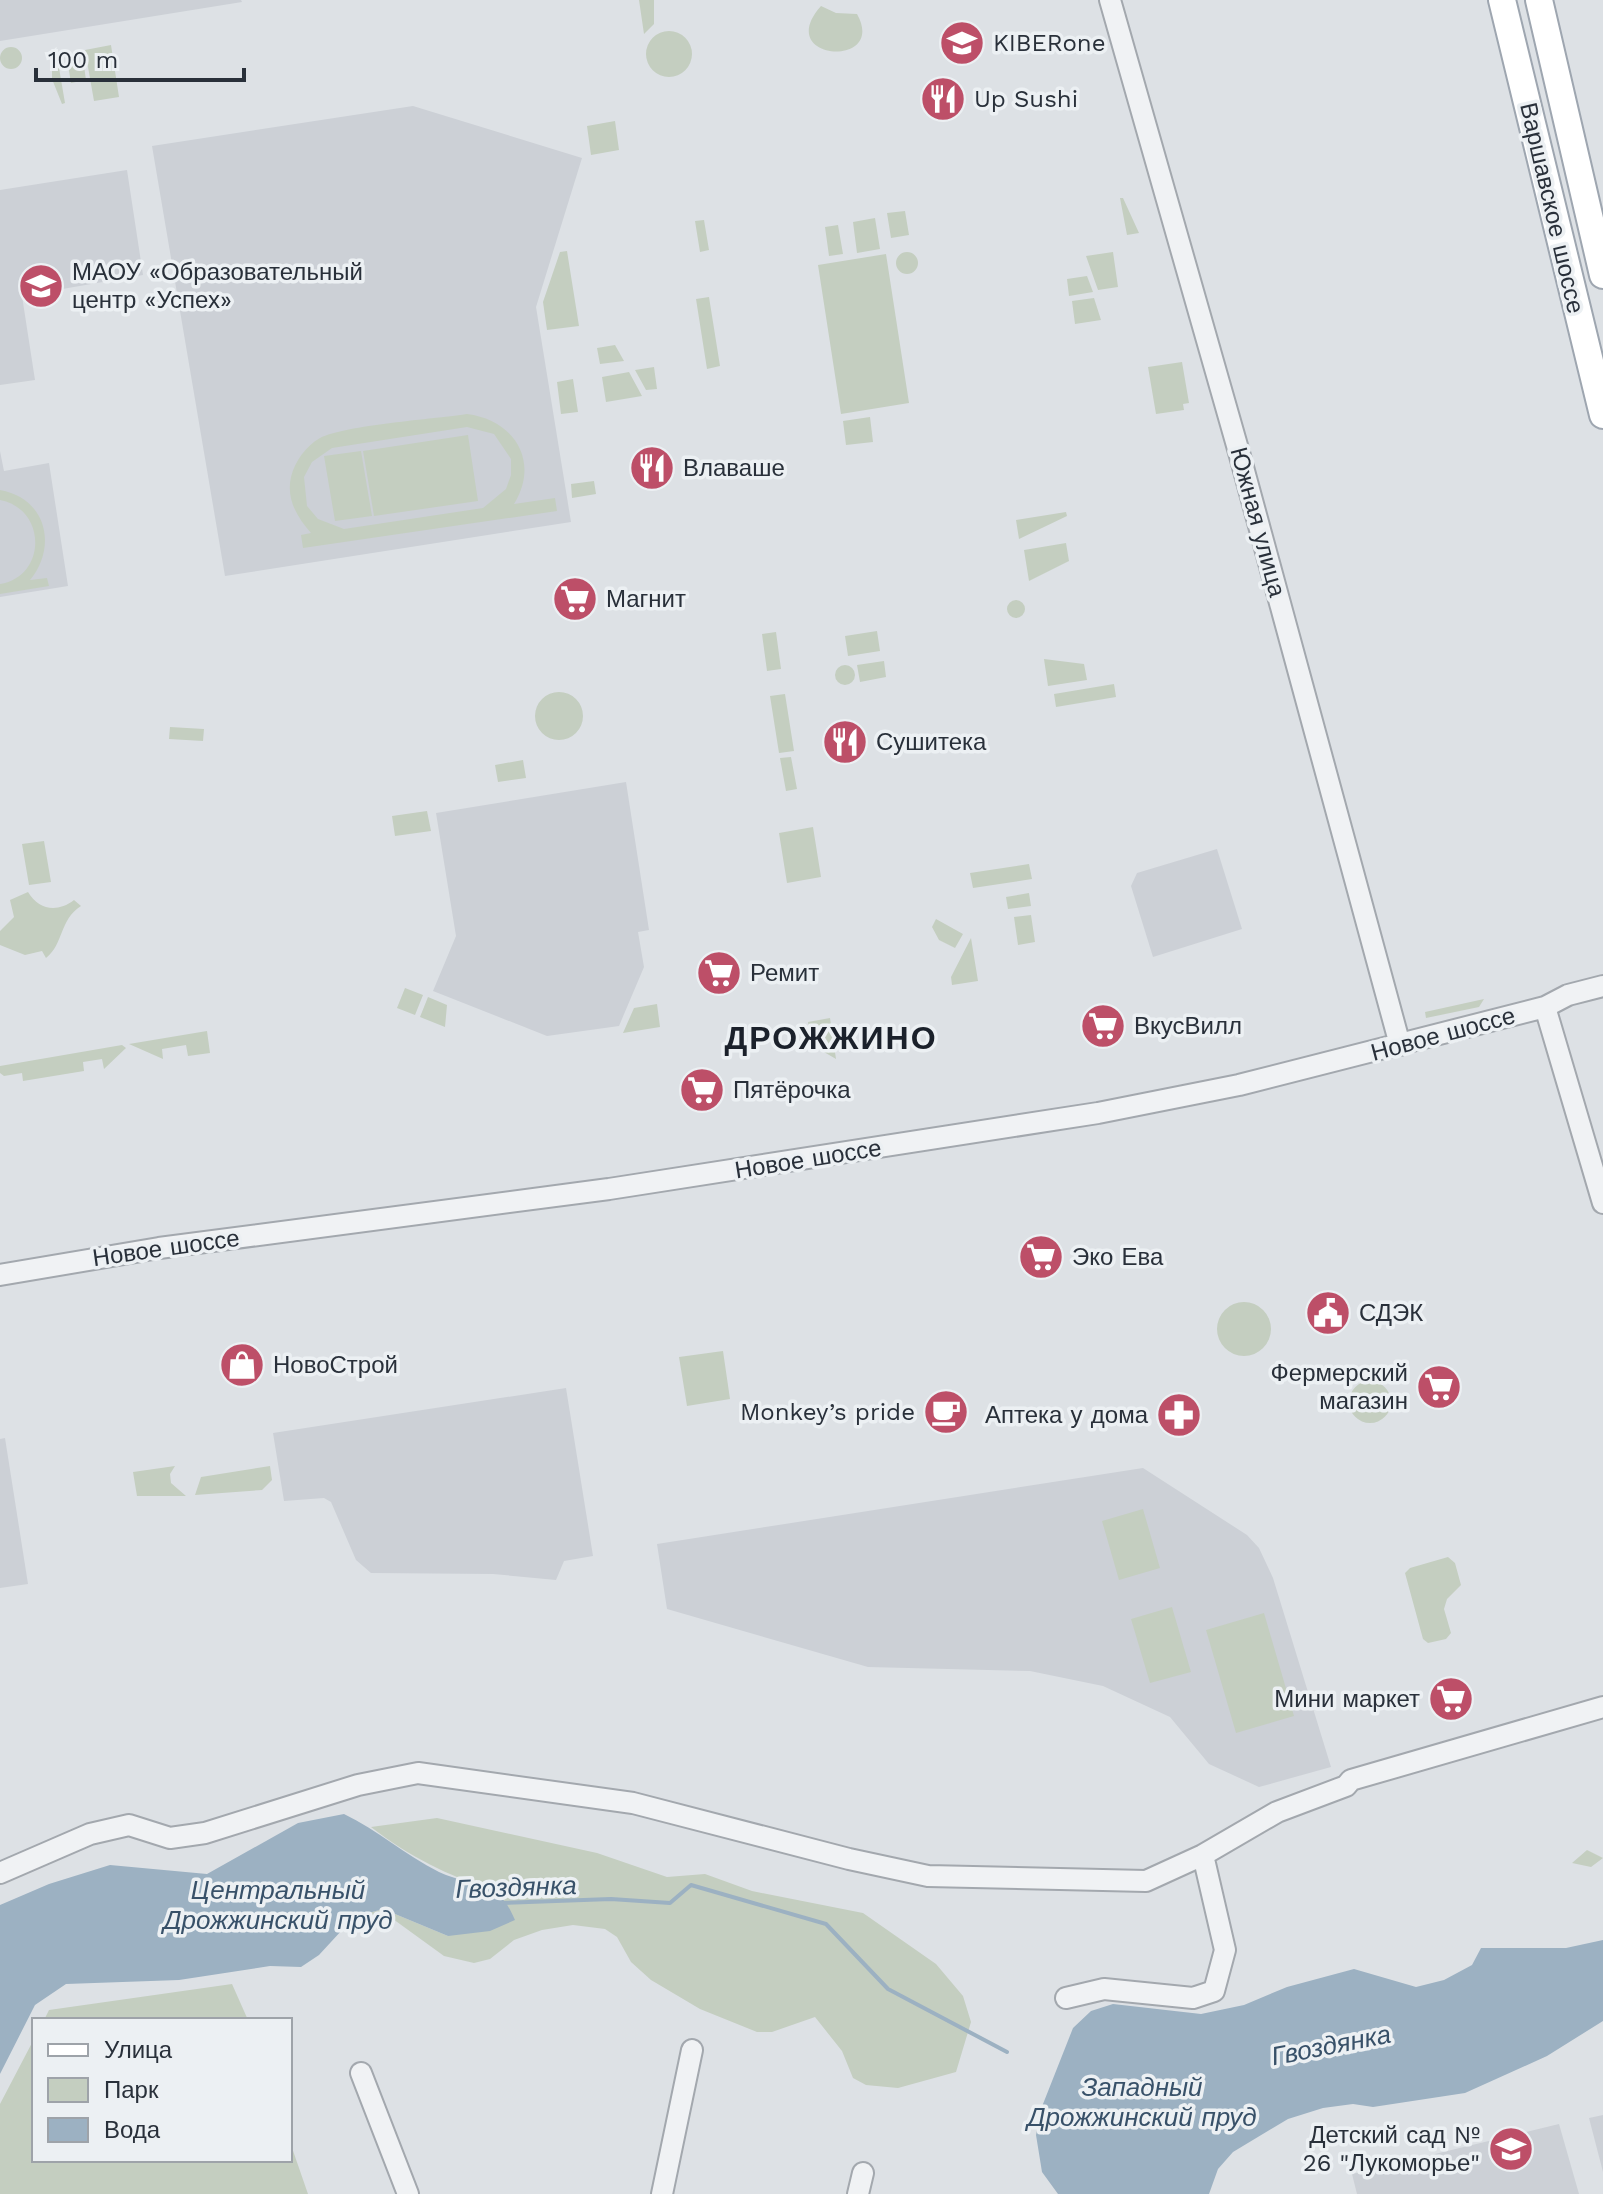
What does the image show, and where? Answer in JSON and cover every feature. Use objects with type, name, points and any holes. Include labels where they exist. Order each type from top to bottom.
[{"type":"main road","name":"Варшавское шоссе","points":[[1502,0],[1603,415]]},
{"type":"main road","name":"Варшавское шоссе","points":[[1539,0],[1603,275]]},
{"type":"street","name":"Южная улица","points":[[1110,0],[1240,456],[1400,1045]]},
{"type":"street","name":"Новое шоссе","points":[[0,1275],[159,1248],[625,1187],[1098,1113],[1239,1085],[1400,1045],[1545,1007],[1568,995],[1603,986]]},
{"type":"street","points":[[1545,1007],[1603,1203]]},
{"type":"street","points":[[0,1873],[90,1834],[129,1825],[170,1838],[205,1833],[358,1785],[418,1773],[633,1803],[849,1859],[928,1876],[1146,1881],[1203,1855],[1277,1812],[1346,1786],[1351,1780],[1603,1707]]},
{"type":"street","points":[[1066,1998],[1104,1989],[1193,1998],[1214,1991],[1225,1950],[1203,1855]]},
{"type":"street","points":[[662,2194],[692,2050]]},
{"type":"street","points":[[361,2073],[408,2194]]},
{"type":"street","points":[[858,2194],[863,2173]]},
{"type":"shaded area","points":[[0,0],[241,0],[242,2],[0,41]]},
{"type":"shaded area","points":[[413,106],[582,158],[536,307],[571,522],[225,576],[152,146]]},
{"type":"shaded area","name":"МАОУ «Образовательный центр «Успех»","points":[[127,170],[143,275],[22,296],[35,380],[0,385],[0,190]]},
{"type":"shaded area","points":[[0,451],[4,471],[49,463],[68,586],[0,597]]},
{"type":"shaded area","points":[[626,782],[649,930],[638,932],[644,967],[619,1026],[547,1036],[433,991],[456,936],[436,813]]},
{"type":"shaded area","points":[[1217,849],[1242,929],[1153,957],[1131,886],[1137,873]]},
{"type":"shaded area","points":[[566,1388],[593,1556],[564,1561],[556,1580],[493,1574],[371,1573],[356,1560],[331,1502],[324,1498],[284,1501],[273,1433]]},
{"type":"shaded area","points":[[5,1438],[28,1584],[0,1588],[0,1439]]},
{"type":"shaded area","points":[[1143,1468],[1247,1535],[1259,1548],[1273,1578],[1331,1767],[1259,1787],[1209,1764],[1170,1717],[1103,1686],[1030,1671],[868,1667],[667,1609],[657,1544]]},
{"type":"shaded area","points":[[1603,2115],[1603,2172],[1589,2118]]},
{"type":"shaded area","name":"Детский сад № 26 \"Лукоморье\"","points":[[1559,2124],[1579,2194],[1357,2194],[1352,2174]]},
{"type":"green space","points":[[639,0],[654,0],[654,24],[644,34]]},
{"type":"green space","points":[[821,6],[836,13],[857,14],[862,32],[858,44],[846,50],[832,51],[819,47],[810,38],[810,24]]},
{"type":"green space","points":[[669,31],[685,38],[692,54],[685,70],[669,77],[653,70],[646,54],[653,38]]},
{"type":"green space","points":[[111,45],[119,97],[94,101],[85,50]]},
{"type":"green space","points":[[11,47],[22,58],[11,69],[0,58]]},
{"type":"green space","points":[[73,58],[78,65],[84,66],[86,80],[71,83],[67,59]]},
{"type":"green space","points":[[58,62],[65,103],[62,104],[52,79],[52,63]]},
{"type":"green space","points":[[615,121],[619,150],[591,155],[587,126]]},
{"type":"green space","points":[[1120,198],[1123,198],[1139,233],[1127,235]]},
{"type":"green space","points":[[905,211],[909,235],[891,238],[887,213]]},
{"type":"green space","points":[[875,218],[880,249],[857,253],[853,222]]},
{"type":"green space","points":[[704,220],[709,250],[700,252],[695,221]]},
{"type":"green space","points":[[838,225],[843,254],[829,256],[825,227]]},
{"type":"green space","points":[[567,251],[579,326],[547,330],[543,302],[560,252]]},
{"type":"green space","points":[[907,252],[915,255],[918,263],[915,271],[907,274],[899,271],[896,263],[899,255]]},
{"type":"green space","points":[[1113,252],[1118,287],[1098,290],[1086,256]]},
{"type":"green space","points":[[886,254],[909,403],[841,414],[818,265]]},
{"type":"green space","points":[[1087,276],[1093,292],[1069,296],[1067,279]]},
{"type":"green space","points":[[709,297],[720,366],[707,369],[696,299]]},
{"type":"green space","points":[[1094,298],[1101,320],[1075,324],[1072,301]]},
{"type":"green space","points":[[615,345],[624,361],[600,364],[597,348]]},
{"type":"green space","points":[[1182,362],[1189,403],[1183,404],[1184,410],[1156,414],[1148,367]]},
{"type":"green space","points":[[654,367],[657,389],[646,390],[635,370]]},
{"type":"green space","points":[[629,372],[642,396],[606,402],[602,377]]},
{"type":"green space","points":[[573,379],[578,412],[561,414],[557,382]]},
{"type":"green space","points":[[467,414],[498,425],[510,434],[518,446],[524,473],[514,504],[555,498],[557,511],[303,548],[301,535],[311,533],[294,507],[290,485],[295,465],[310,445],[332,433],[349,429]],"holes":[[[467,427],[494,434],[511,459],[511,475],[506,489],[483,508],[344,529],[318,519],[307,506],[304,477],[312,462],[332,448]]]},
{"type":"green space","points":[[870,417],[873,442],[846,445],[843,421]]},
{"type":"green space","points":[[468,435],[478,501],[374,516],[363,451]]},
{"type":"green space","points":[[361,451],[372,516],[335,521],[324,456]]},
{"type":"green space","points":[[594,481],[596,494],[572,498],[571,484]]},
{"type":"green space","points":[[0,490],[16,495],[37,513],[43,525],[44,553],[30,580],[47,578],[49,586],[0,594],[0,584],[26,569],[33,556],[35,542],[33,528],[26,516],[15,506],[0,500]]},
{"type":"green space","points":[[1066,512],[1067,516],[1019,539],[1016,520]]},
{"type":"green space","points":[[1066,543],[1069,561],[1029,581],[1024,550]]},
{"type":"green space","points":[[1016,600],[1025,609],[1016,618],[1007,609]]},
{"type":"green space","points":[[877,631],[880,651],[848,656],[845,636]]},
{"type":"green space","points":[[776,632],[781,669],[767,671],[762,634]]},
{"type":"green space","points":[[1044,659],[1084,664],[1087,680],[1048,686]]},
{"type":"green space","points":[[884,661],[886,677],[860,682],[857,665]]},
{"type":"green space","points":[[845,665],[852,668],[855,675],[852,682],[845,685],[838,682],[835,675],[838,668]]},
{"type":"green space","points":[[1114,684],[1116,697],[1056,707],[1054,694]]},
{"type":"green space","points":[[559,692],[576,699],[583,716],[576,733],[559,740],[542,733],[535,716],[542,699]]},
{"type":"green space","points":[[785,694],[794,751],[779,753],[770,696]]},
{"type":"green space","points":[[170,727],[204,729],[203,741],[169,739]]},
{"type":"green space","points":[[791,757],[797,789],[786,791],[780,758]]},
{"type":"green space","points":[[523,760],[526,778],[498,782],[495,765]]},
{"type":"green space","points":[[427,811],[431,831],[395,836],[392,816]]},
{"type":"green space","points":[[813,827],[821,877],[787,883],[779,833]]},
{"type":"green space","points":[[44,841],[51,882],[29,885],[22,844]]},
{"type":"green space","points":[[1029,864],[1032,879],[973,888],[970,873]]},
{"type":"green space","points":[[28,892],[37,903],[49,908],[61,907],[74,900],[81,906],[69,918],[56,946],[46,958],[42,951],[25,955],[0,945],[0,931],[14,917],[10,900]]},
{"type":"green space","points":[[1029,893],[1031,906],[1008,909],[1006,897]]},
{"type":"green space","points":[[1031,915],[1035,942],[1018,945],[1014,917]]},
{"type":"green space","points":[[936,919],[963,934],[955,948],[939,940],[932,927]]},
{"type":"green space","points":[[971,938],[978,981],[952,985],[951,977]]},
{"type":"green space","points":[[405,988],[423,995],[415,1015],[397,1008]]},
{"type":"green space","points":[[428,997],[447,1005],[445,1027],[420,1017]]},
{"type":"green space","points":[[1484,999],[1479,1007],[1426,1018],[1425,1012]]},
{"type":"green space","points":[[657,1004],[660,1027],[623,1033],[634,1008]]},
{"type":"green space","points":[[830,1018],[836,1059],[812,1045],[808,1022]]},
{"type":"green space","points":[[207,1031],[210,1053],[188,1056],[186,1045],[162,1049],[163,1059],[129,1044]]},
{"type":"green space","points":[[122,1045],[126,1048],[104,1069],[102,1059],[83,1062],[84,1071],[23,1081],[22,1073],[4,1076],[0,1073],[0,1066]]},
{"type":"green space","points":[[1244,1302],[1263,1310],[1271,1329],[1263,1348],[1244,1356],[1225,1348],[1217,1329],[1225,1310]]},
{"type":"green space","points":[[723,1351],[730,1399],[687,1406],[679,1357]]},
{"type":"green space","points":[[1370,1381],[1385,1387],[1391,1402],[1385,1417],[1370,1423],[1355,1417],[1349,1402],[1355,1387]]},
{"type":"green space","points":[[175,1466],[170,1474],[171,1483],[186,1496],[137,1496],[133,1472]]},
{"type":"green space","points":[[270,1466],[272,1480],[262,1490],[195,1495],[201,1477]]},
{"type":"green space","points":[[1143,1509],[1160,1568],[1119,1580],[1102,1521]]},
{"type":"green space","points":[[1448,1557],[1455,1563],[1461,1585],[1447,1599],[1444,1609],[1451,1633],[1446,1639],[1428,1643],[1423,1639],[1405,1573],[1410,1568]]},
{"type":"green space","points":[[1172,1607],[1191,1672],[1150,1683],[1131,1619]]},
{"type":"green space","points":[[1264,1613],[1294,1716],[1236,1733],[1206,1630]]},
{"type":"green space","points":[[437,1818],[597,1853],[667,1877],[705,1874],[752,1891],[863,1913],[936,1964],[963,1996],[971,2022],[956,2072],[898,2088],[866,2085],[853,2078],[842,2051],[815,2017],[772,2032],[757,2032],[700,2009],[651,1980],[631,1962],[617,1937],[605,1929],[573,1925],[542,1930],[514,1940],[490,1959],[474,1963],[444,1956],[393,1919],[354,1917],[383,1909],[448,1936],[494,1891],[430,1864],[371,1827]]},
{"type":"green space","points":[[1587,1850],[1603,1858],[1591,1867],[1572,1863]]},
{"type":"green space","points":[[232,1984],[247,2018],[45,2018],[49,2010]]},
{"type":"green space","points":[[32,2043],[32,2162],[292,2162],[292,2148],[308,2194],[0,2194],[0,2104]]},
{"type":"water","name":"Центральный Дрожжинский пруд","points":[[344,1814],[439,1872],[491,1890],[505,1902],[515,1920],[490,1931],[448,1936],[383,1909],[354,1917],[319,1955],[301,1967],[270,1966],[179,1980],[66,1984],[35,2005],[0,2074],[0,1905],[49,1884],[110,1865],[207,1874],[298,1823]]},
{"type":"water","name":"Западный Дрожжинский пруд","points":[[1603,1940],[1603,2021],[1547,2056],[1465,2093],[1373,2107],[1353,2104],[1323,2108],[1288,2119],[1233,2152],[1218,2169],[1209,2194],[1058,2194],[1042,2172],[1036,2135],[1043,2104],[1073,2028],[1091,2011],[1113,2004],[1201,2014],[1244,2005],[1287,1987],[1354,1969],[1416,1987],[1444,1980],[1472,1965],[1481,1948],[1566,1948]]},
{"type":"waterway","name":"Гвоздянка","points":[[501,1903],[611,1899],[670,1903],[691,1885],[826,1924],[888,1989],[1007,2052]]},
{"type":"place","name":"KIBERone","points":[[962,43]]},
{"type":"place","name":"Up Sushi","points":[[943,99]]},
{"type":"place","name":"МАОУ «Образовательный центр «Успех»","points":[[41,286]]},
{"type":"place","name":"Влаваше","points":[[652,468]]},
{"type":"place","name":"Магнит","points":[[575,599]]},
{"type":"place","name":"Сушитека","points":[[845,742]]},
{"type":"place","name":"Ремит","points":[[719,973]]},
{"type":"place","name":"ВкусВилл","points":[[1103,1026]]},
{"type":"place","name":"Пятёрочка","points":[[702,1090]]},
{"type":"place","name":"Эко Ева","points":[[1041,1257]]},
{"type":"place","name":"СДЭК","points":[[1328,1313]]},
{"type":"place","name":"НовоСтрой","points":[[242,1365]]},
{"type":"place","name":"Фермерский магазин","points":[[1439,1387]]},
{"type":"place","name":"Monkey’s pride","points":[[946,1412]]},
{"type":"place","name":"Аптека у дома","points":[[1179,1415]]},
{"type":"place","name":"Мини маркет","points":[[1451,1699]]},
{"type":"place","name":"Детский сад № 26 \"Лукоморье\"","points":[[1511,2149]]},
{"type":"district","name":"ДРОЖЖИНО","points":[[831,1038]]}]
